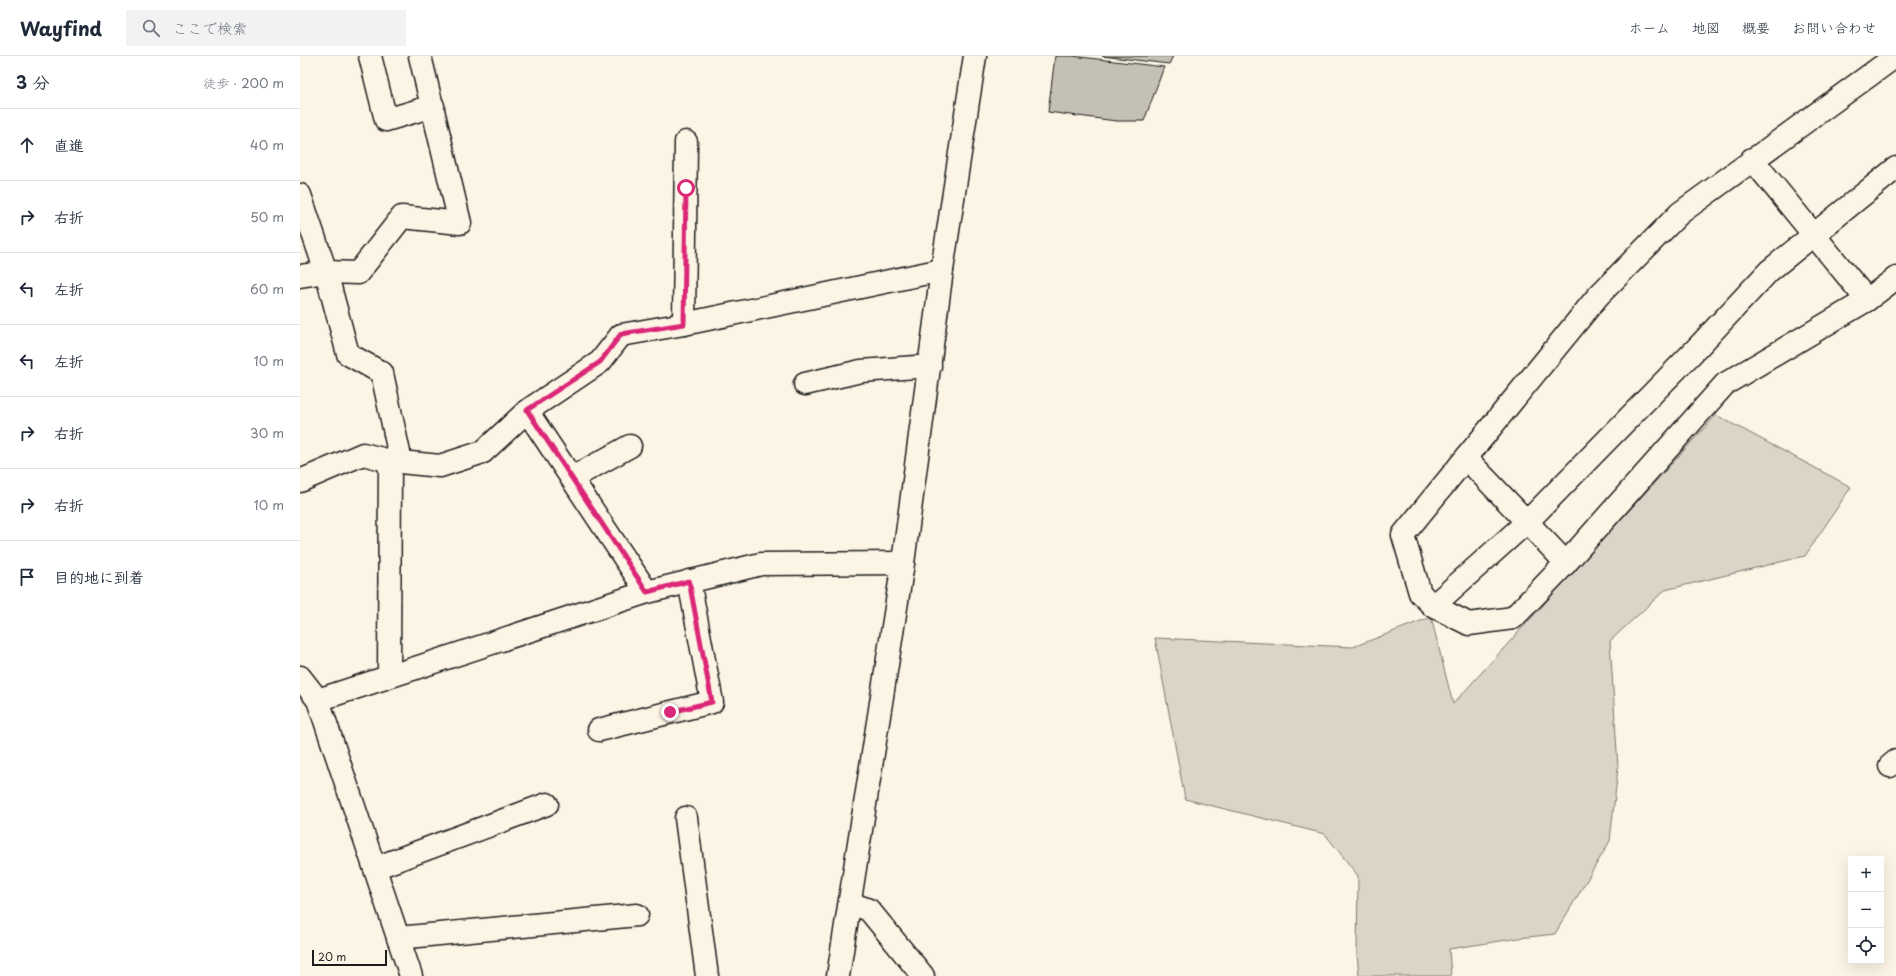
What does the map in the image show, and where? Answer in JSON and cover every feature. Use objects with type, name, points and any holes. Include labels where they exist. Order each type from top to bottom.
[{"type":"street","points":[[370,56],[386,120],[433,106]]},
{"type":"street","points":[[300,276],[326,272],[358,273],[402,217],[460,223],[420,56]]},
{"type":"street","points":[[838,976],[903,563],[942,270],[975,56]]},
{"type":"street","points":[[1896,56],[1752,159],[1680,213],[1598,296],[1467,459],[1403,535],[1420,592],[1433,606],[1469,624],[1513,618],[1566,562],[1725,384],[1867,300],[1896,278]]},
{"type":"street","points":[[684,324],[686,142]]},
{"type":"street","points":[[1752,159],[1867,300]]},
{"type":"street","points":[[1433,606],[1528,521],[1698,347],[1769,271],[1896,168]]},
{"type":"street","points":[[300,195],[326,272],[348,354],[382,373],[396,462],[389,676]]},
{"type":"street","points":[[300,481],[364,454],[396,462],[440,466],[484,452],[527,410],[600,362],[621,334],[684,324],[942,270]]},
{"type":"street","points":[[805,384],[861,371],[930,366]]},
{"type":"street","points":[[527,410],[647,592]]},
{"type":"street","points":[[572,478],[630,446]]},
{"type":"street","points":[[1467,459],[1566,562]]},
{"type":"street","points":[[318,700],[647,592],[761,564],[903,563]]},
{"type":"street","points":[[599,730],[712,702],[689,581]]},
{"type":"street","points":[[300,677],[318,700],[411,976]]},
{"type":"street","points":[[375,868],[547,804]]},
{"type":"street","points":[[686,818],[707,976]]},
{"type":"street","points":[[850,903],[869,910],[923,976]]},
{"type":"street","points":[[398,938],[637,915]]},
{"type":"shaded area","points":[[1716,415],[1851,487],[1805,556],[1665,590],[1610,641],[1618,768],[1610,841],[1555,934],[1449,949],[1451,976],[1359,976],[1357,954],[1358,876],[1325,834],[1185,799],[1155,638],[1353,647],[1431,617],[1453,704]]},
{"type":"building","points":[[1055,56],[1072,56],[1164,67],[1144,121],[1116,121],[1048,112]]},
{"type":"building","points":[[1102,56],[1173,56],[1169,64]]},
{"type":"route","points":[[670,712],[712,702],[689,581],[647,592],[527,410],[600,362],[621,334],[684,324],[686,188]]}]
